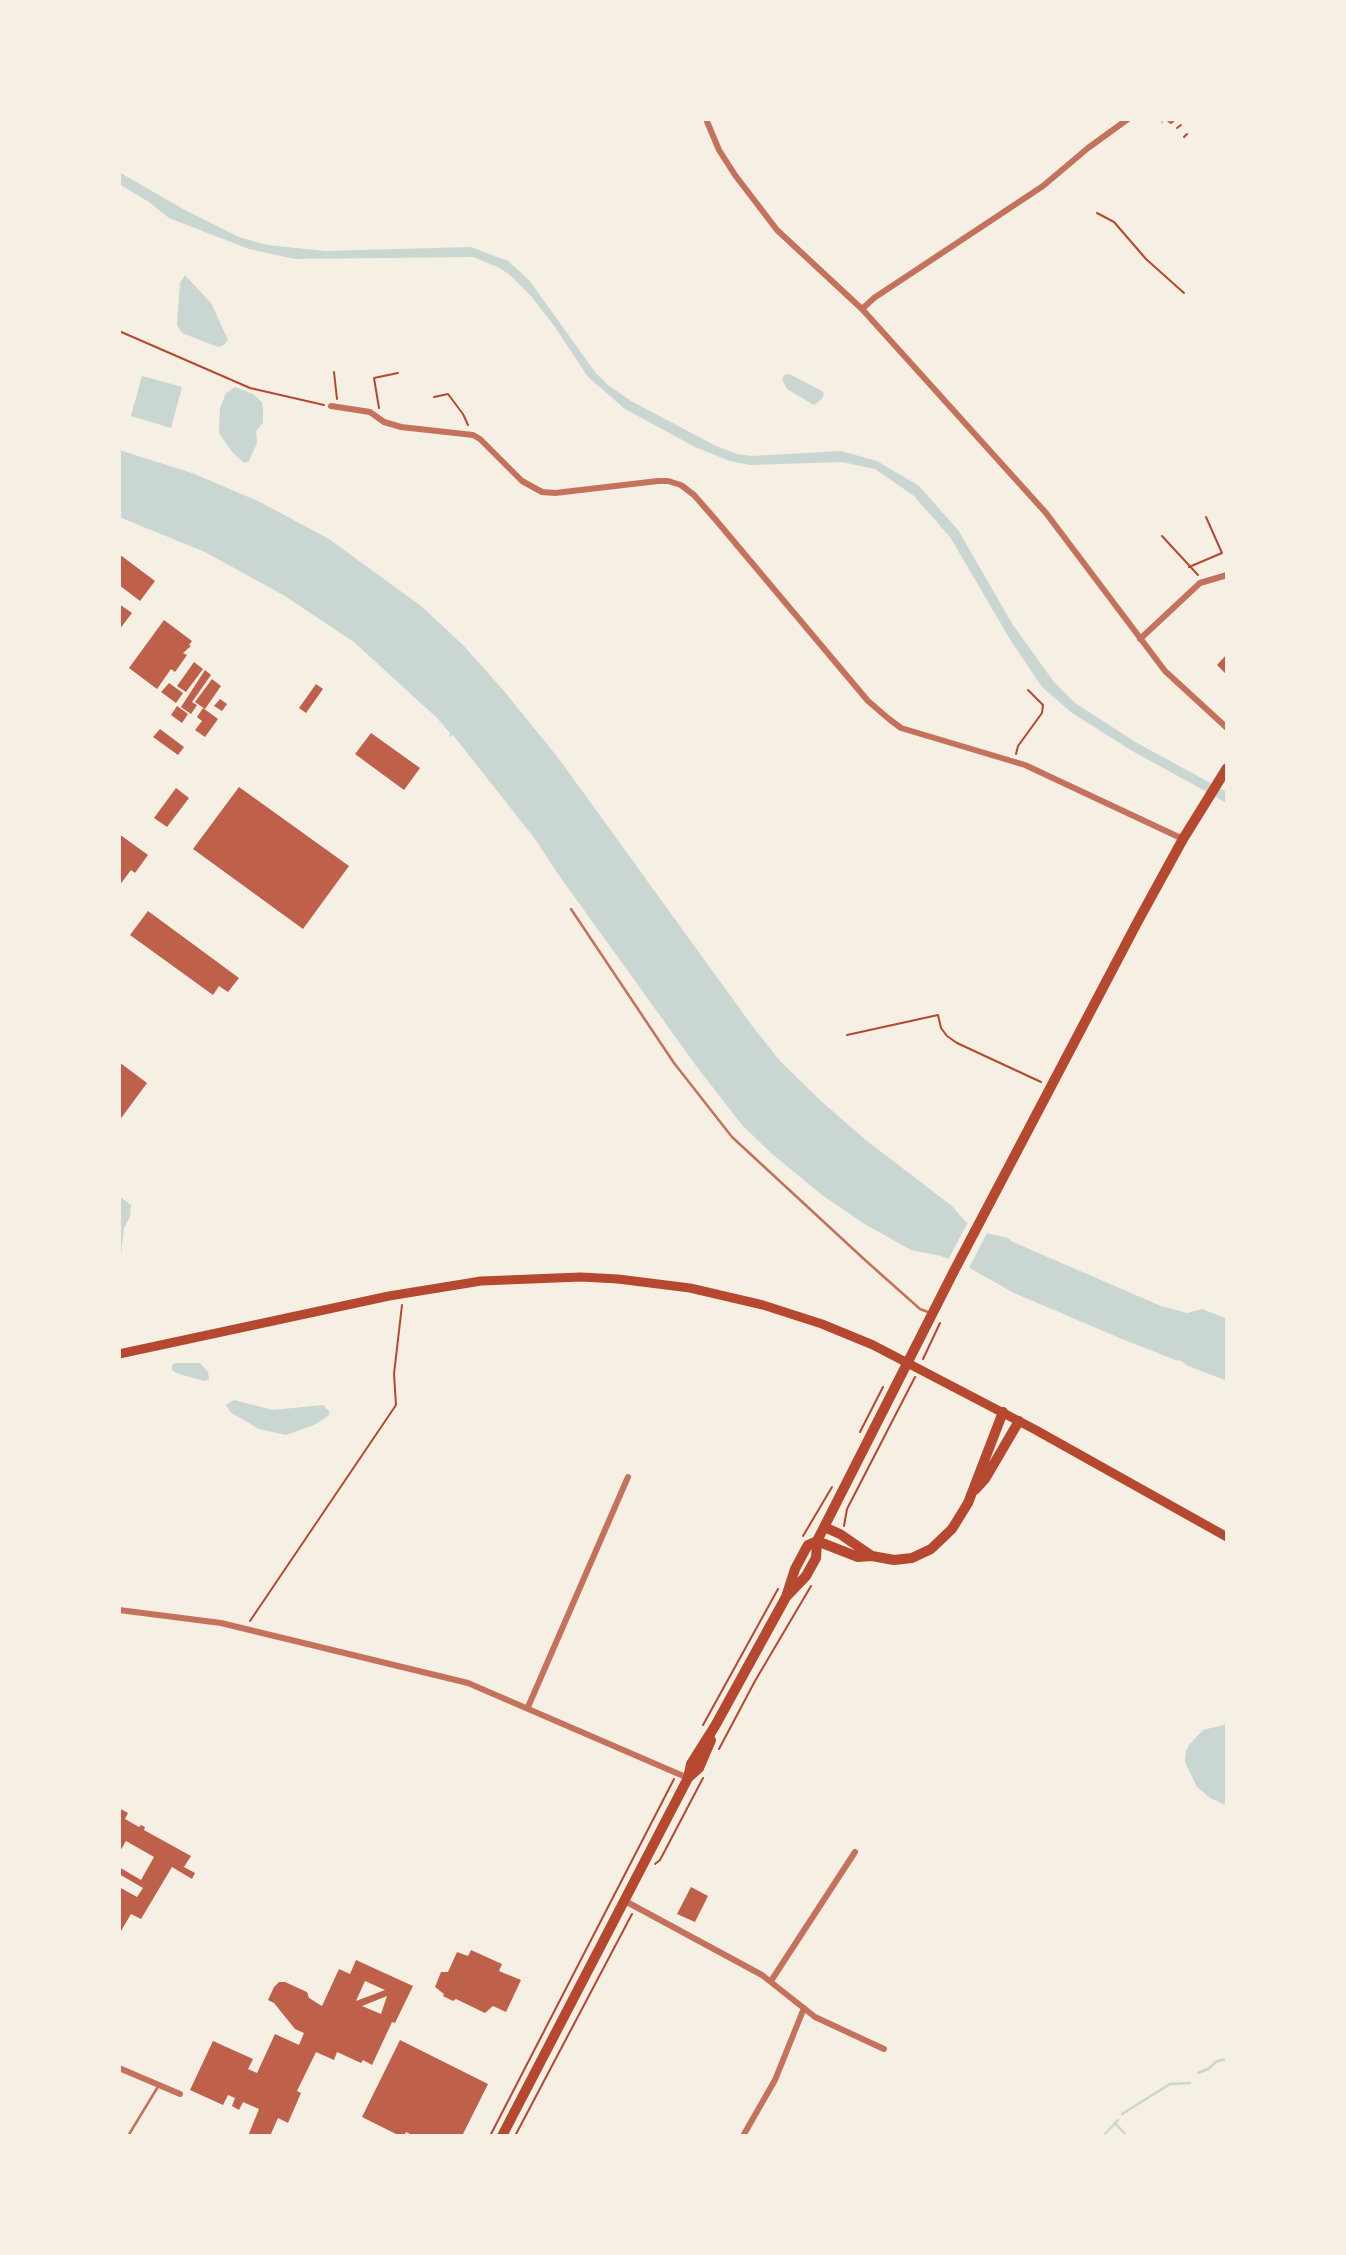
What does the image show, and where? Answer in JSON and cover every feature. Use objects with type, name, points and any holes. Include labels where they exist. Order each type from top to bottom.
[{"type":"main road","points":[[502,2136],[629,1904],[688,1778],[699,1768],[715,1726],[786,1597],[806,1576],[818,1551],[817,1541],[954,1271],[1183,839],[1226,769]]},
{"type":"main road","points":[[119,1354],[433,1288],[519,1278],[618,1279],[719,1294],[822,1324],[884,1350],[1003,1412],[1227,1537]]},
{"type":"main road","points":[[817,1541],[858,1557],[902,1560],[932,1549],[952,1529],[974,1490],[1003,1412]]},
{"type":"main road","points":[[974,1490],[985,1479],[1019,1421]]},
{"type":"main road","points":[[824,1527],[840,1534],[872,1556]]},
{"type":"street","points":[[706,119],[719,150],[777,230],[862,309],[1046,513],[1140,639],[1177,683],[1227,728]]},
{"type":"street","points":[[862,309],[874,298],[1043,186],[1128,119]]},
{"type":"street","points":[[331,406],[372,413],[384,422],[401,428],[468,433],[480,439],[522,481],[542,492],[555,493],[663,481],[681,485],[694,495],[877,710],[901,728],[1013,761],[1091,794],[1183,839]]},
{"type":"street","points":[[1140,639],[1204,580],[1227,575]]},
{"type":"street","points":[[528,1707],[628,1477]]},
{"type":"street","points":[[119,1610],[213,1621],[468,1683],[688,1778]]},
{"type":"street","points":[[771,1981],[856,1852]]},
{"type":"street","points":[[629,1904],[771,1981],[815,2017],[884,2049]]},
{"type":"street","points":[[743,2136],[775,2080],[804,2008]]},
{"type":"street","points":[[119,2068],[180,2094]]},
{"type":"lane","points":[[571,909],[674,1063],[727,1132],[865,1261],[920,1309],[932,1314]]},
{"type":"lane","points":[[128,2136],[159,2085]]},
{"type":"path","points":[[1177,128],[1181,125]]},
{"type":"path","points":[[1184,137],[1187,134]]},
{"type":"path","points":[[1097,213],[1114,222],[1146,259],[1184,293]]},
{"type":"path","points":[[119,331],[250,388],[331,406],[338,397],[334,372]]},
{"type":"path","points":[[372,413],[379,408],[374,378],[398,373]]},
{"type":"path","points":[[434,397],[449,394],[468,424],[468,433]]},
{"type":"path","points":[[1189,567],[1222,553],[1206,517]]},
{"type":"path","points":[[1162,536],[1204,580]]},
{"type":"path","points":[[1013,761],[1018,746],[1042,713],[1042,705],[1028,690]]},
{"type":"path","points":[[847,1035],[938,1015],[941,1028],[957,1043],[1051,1087]]},
{"type":"path","points":[[247,1629],[258,1607],[396,1405],[394,1374],[402,1305]]},
{"type":"path","points":[[860,1432],[887,1380]]},
{"type":"path","points":[[845,1521],[847,1509],[908,1391]]},
{"type":"path","points":[[800,1542],[835,1481]]},
{"type":"path","points":[[699,1732],[780,1585]]},
{"type":"path","points":[[715,1756],[743,1702],[812,1586]]},
{"type":"path","points":[[490,2136],[678,1772]]},
{"type":"path","points":[[655,1864],[660,1860],[705,1776]]},
{"type":"path","points":[[515,2136],[578,2015],[629,1904]]},
{"type":"shaded area","points":[[119,172],[239,237],[267,245],[325,251],[471,247],[508,261],[529,280],[595,372],[631,401],[716,446],[737,454],[752,456],[841,451],[877,461],[919,486],[958,530],[1013,625],[1054,682],[1075,703],[1137,743],[1227,792],[1227,803],[1134,752],[1072,713],[1042,687],[1011,641],[950,537],[914,496],[875,469],[842,462],[750,465],[730,461],[695,447],[625,409],[588,377],[555,327],[531,296],[510,275],[473,257],[295,259],[249,249],[169,218],[119,184]]},
{"type":"shaded area","points":[[185,275],[211,303],[228,340],[224,345],[218,347],[182,333],[177,325],[180,283]]},
{"type":"shaded area","points":[[789,374],[822,391],[822,399],[814,405],[787,389],[782,380],[784,375]]},
{"type":"shaded area","points":[[142,376],[182,387],[171,428],[131,416]]},
{"type":"shaded area","points":[[235,387],[253,394],[262,402],[263,410],[263,423],[256,431],[257,443],[249,461],[244,463],[219,433],[220,408],[226,393]]},
{"type":"shaded area","points":[[119,450],[192,473],[260,502],[329,539],[421,606],[463,645],[559,759],[753,1027],[780,1061],[821,1101],[867,1141],[952,1206],[966,1222],[1161,1306],[1187,1313],[1202,1309],[1227,1319],[1227,1381],[1014,1293],[968,1267],[941,1256],[911,1250],[863,1223],[822,1195],[771,1153],[742,1125],[697,1067],[535,839],[453,735],[449,737],[450,733],[437,718],[355,643],[285,596],[205,552],[119,517]]},
{"type":"shaded area","points":[[119,1196],[131,1205],[130,1217],[124,1228],[119,1273]]},
{"type":"shaded area","points":[[175,1363],[200,1363],[208,1372],[209,1380],[176,1373],[172,1370]]},
{"type":"shaded area","points":[[234,1400],[273,1410],[323,1405],[330,1412],[314,1425],[286,1435],[259,1429],[230,1412],[226,1405]]},
{"type":"shaded area","points":[[1227,1724],[1227,1806],[1210,1798],[1197,1787],[1185,1762],[1189,1745],[1203,1730]]},
{"type":"pier","points":[[969,1220],[989,1229],[967,1272],[947,1262]]},
{"type":"building","points":[[119,554],[155,581],[140,601],[119,585]]},
{"type":"building","points":[[119,604],[132,613],[119,630]]},
{"type":"building","points":[[164,620],[192,641],[189,645],[191,646],[183,653],[187,655],[175,672],[171,669],[157,689],[129,668]]},
{"type":"building","points":[[1227,654],[1227,675],[1217,665]]},
{"type":"building","points":[[194,662],[203,669],[186,692],[177,686]]},
{"type":"building","points":[[205,670],[211,675],[192,702],[197,705],[191,714],[181,707]]},
{"type":"building","points":[[212,679],[221,686],[205,709],[195,702]]},
{"type":"building","points":[[169,683],[183,693],[176,703],[161,692]]},
{"type":"building","points":[[316,684],[323,689],[306,713],[299,708]]},
{"type":"building","points":[[220,699],[227,704],[222,711],[214,706]]},
{"type":"building","points":[[177,706],[188,714],[182,723],[171,715]]},
{"type":"building","points":[[203,708],[218,719],[205,737],[195,730],[202,721],[197,717]]},
{"type":"building","points":[[160,729],[184,747],[178,755],[153,737]]},
{"type":"building","points":[[371,733],[420,768],[404,790],[355,754]]},
{"type":"building","points":[[239,787],[349,866],[303,929],[193,849]]},
{"type":"building","points":[[176,788],[189,798],[167,827],[154,818]]},
{"type":"building","points":[[119,834],[148,855],[135,873],[131,870],[119,886]]},
{"type":"building","points":[[148,911],[239,978],[228,992],[219,986],[213,995],[130,935]]},
{"type":"building","points":[[119,1062],[147,1083],[119,1121]]},
{"type":"building","points":[[119,1808],[128,1813],[125,1819],[139,1827],[145,1827],[144,1830],[191,1856],[184,1867],[195,1873],[192,1879],[172,1867],[141,1919],[131,1914],[121,1931],[119,1887],[137,1897],[143,1888],[119,1874],[119,1867],[141,1880],[154,1857],[126,1841],[119,1853]]},
{"type":"building","points":[[691,1887],[708,1896],[695,1922],[677,1914]]},
{"type":"building","points":[[471,1950],[502,1964],[499,1971],[521,1980],[506,2012],[493,2006],[485,2013],[443,1996],[435,1987],[441,1972],[448,1972],[457,1952],[468,1956]]},
{"type":"building","points":[[356,1960],[413,1986],[372,2065],[337,2052],[334,2060],[316,2052],[297,2091],[301,2093],[288,2123],[278,2118],[270,2136],[248,2136],[259,2109],[243,2102],[239,2110],[232,2106],[235,2098],[228,2095],[223,2105],[190,2090],[213,2041],[253,2059],[248,2069],[257,2073],[275,2034],[299,2045],[304,2033],[295,2029],[274,2003],[268,2000],[279,1982],[307,1992],[309,1998],[322,2006],[339,1969],[350,1974]],"holes":[[[365,1981],[385,1990],[356,2001]],[[387,1996],[381,2014],[362,2006]]]},
{"type":"building","points":[[400,2040],[488,2084],[462,2136],[414,2136],[406,2132],[404,2136],[400,2136],[362,2117]]},
{"type":"waterway","points":[[1198,2073],[1217,2061],[1227,2059]]},
{"type":"waterway","points":[[1122,2114],[1170,2084],[1190,2083]]},
{"type":"waterway","points":[[1103,2136],[1118,2120]]},
{"type":"waterway","points":[[1115,2123],[1127,2136]]}]
